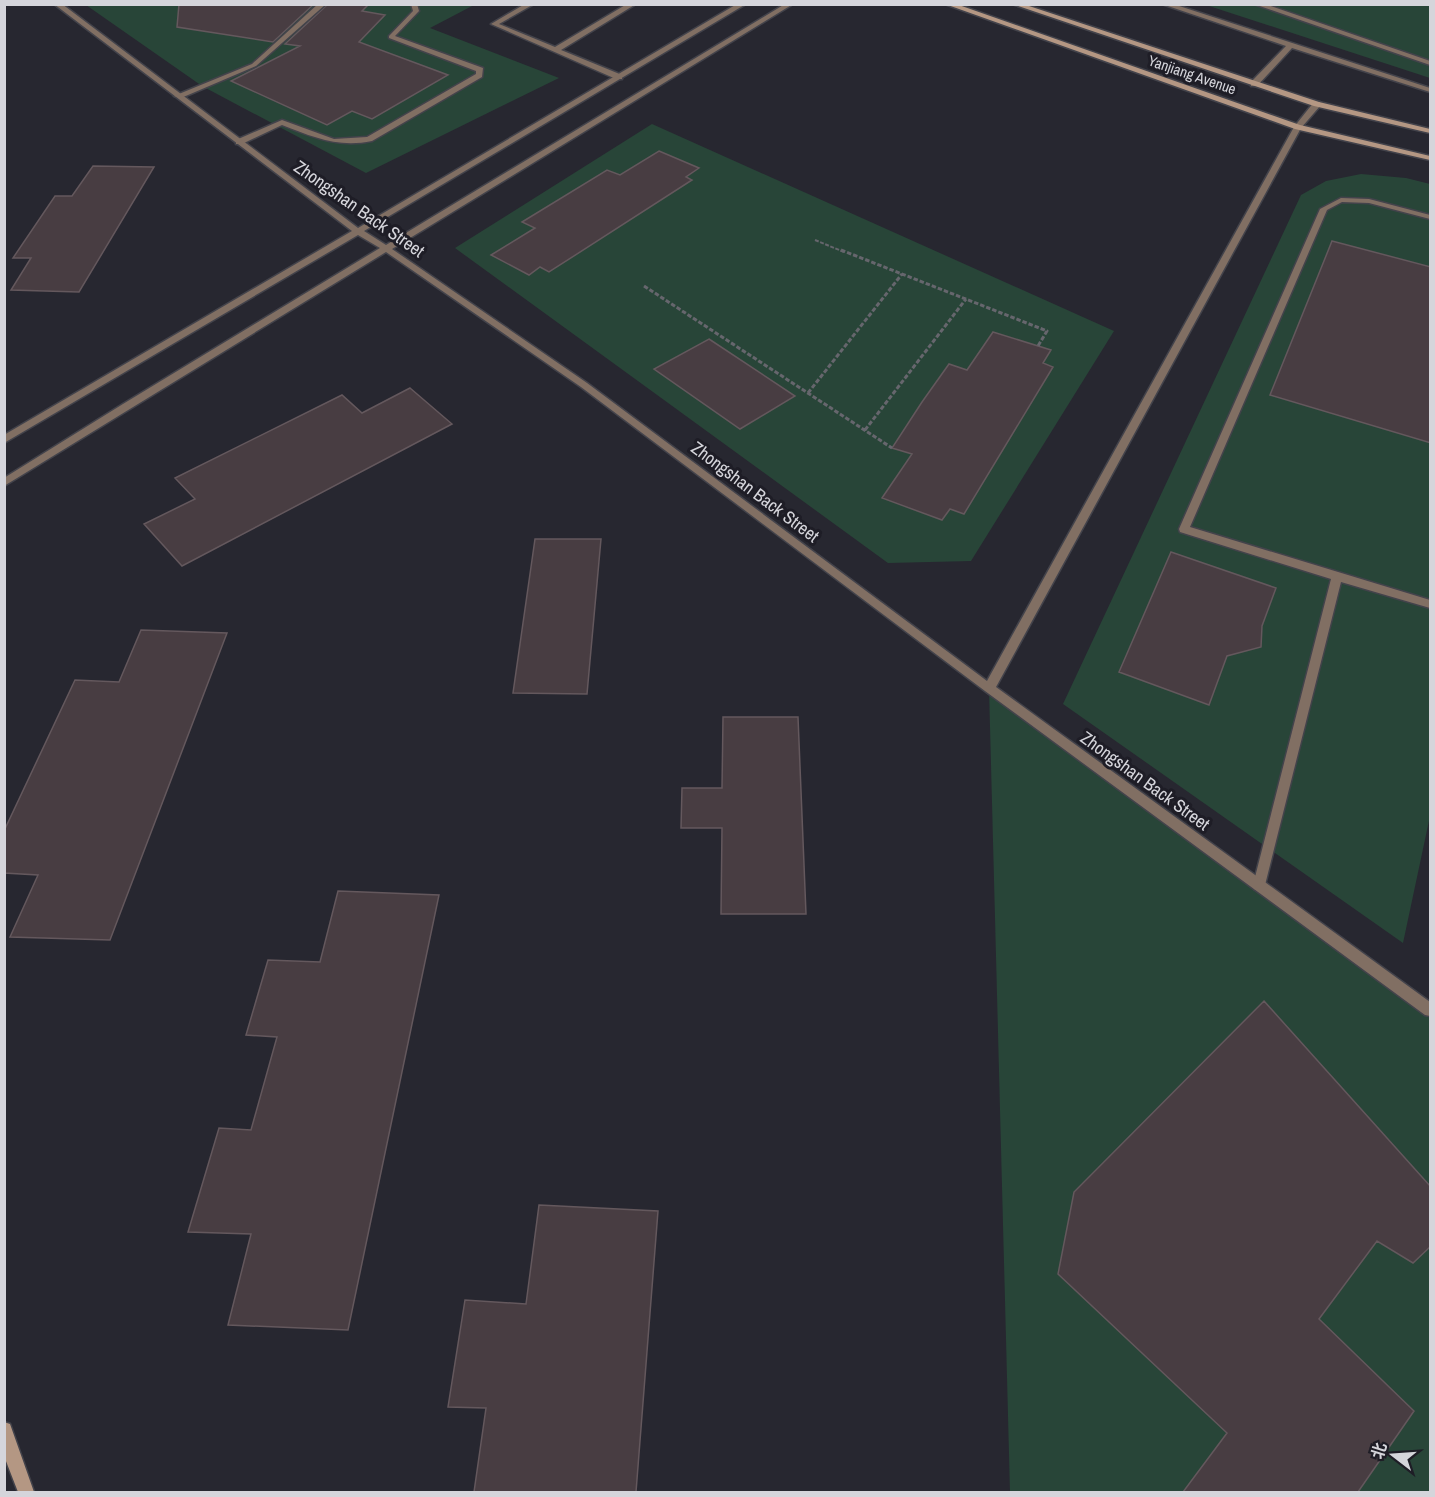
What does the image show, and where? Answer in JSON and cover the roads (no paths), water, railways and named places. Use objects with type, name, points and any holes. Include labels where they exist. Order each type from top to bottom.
[{"type":"main road","name":"Yanjiang Avenue","points":[[948,4],[1298,127],[1431,158]]},
{"type":"main road","name":"Yanjiang Avenue","points":[[1015,4],[1317,105],[1431,131]]},
{"type":"main road","points":[[4,1430],[26,1492]]},
{"type":"street","name":"Zhongshan Back Street","points":[[57,4],[357,231],[387,248],[536,354],[584,385],[989,688],[1431,1010]]},
{"type":"street","points":[[178,96],[254,65],[323,4]]},
{"type":"street","points":[[238,142],[282,122],[335,143],[369,139],[479,75],[480,69],[391,38],[416,11],[414,4]]},
{"type":"street","points":[[531,4],[494,24],[619,77]]},
{"type":"street","points":[[556,50],[633,4]]},
{"type":"street","points":[[4,440],[743,4]]},
{"type":"street","points":[[4,483],[126,406],[790,4]]},
{"type":"street","points":[[1166,4],[1431,90]]},
{"type":"street","points":[[1257,4],[1431,63]]},
{"type":"street","points":[[1254,84],[1291,45]]},
{"type":"street","points":[[989,688],[1298,127],[1317,105]]},
{"type":"street","points":[[1431,217],[1369,201],[1341,200],[1324,209],[1184,529],[1431,604]]},
{"type":"street","points":[[1259,885],[1337,577]]}]
